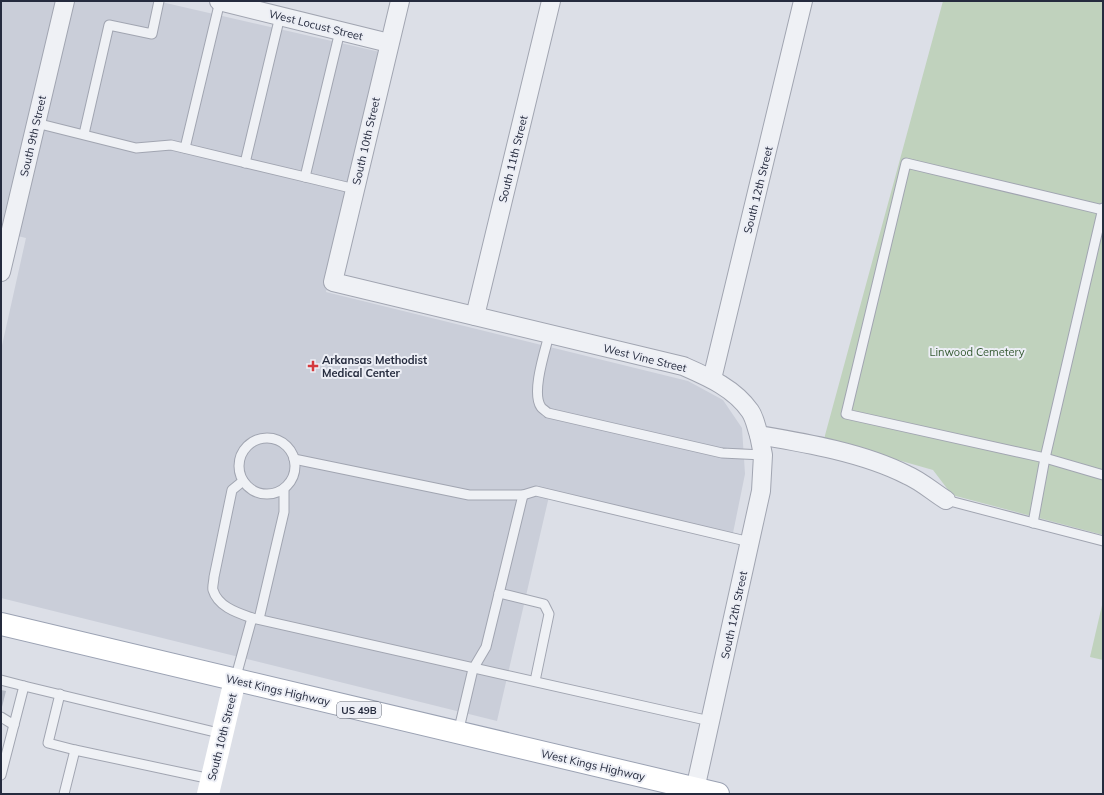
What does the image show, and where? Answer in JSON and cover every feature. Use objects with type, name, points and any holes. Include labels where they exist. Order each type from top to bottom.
[{"type":"main road","name":"West Kings Highway","points":[[1,624],[694,791],[718,794]]},
{"type":"main road","name":"South 10th Street","points":[[210,786],[235,680]]},
{"type":"street","name":"South 9th Street","points":[[1,272],[4,246],[36,123],[65,1]]},
{"type":"street","name":"West Locust Street","points":[[220,1],[389,43]]},
{"type":"street","name":"South 10th Street","points":[[333,282],[400,1]]},
{"type":"street","name":"South 11th Street","points":[[475,316],[551,1]]},
{"type":"street","name":"South 12th Street","points":[[712,378],[803,1]]},
{"type":"street","name":"West Vine Street","points":[[333,282],[683,366],[712,378],[737,396],[751,412],[759,435]]},
{"type":"street","name":"South 12th Street","points":[[694,791],[761,491],[763,455],[759,435]]},
{"type":"street","points":[[759,435],[802,443],[875,462],[908,475],[946,500]]},
{"type":"lane","points":[[84,134],[109,25],[152,34],[160,1]]},
{"type":"lane","points":[[185,148],[220,1]]},
{"type":"lane","points":[[245,163],[280,16]]},
{"type":"lane","points":[[304,177],[340,31]]},
{"type":"lane","points":[[36,123],[136,148],[171,145],[355,189]]},
{"type":"lane","points":[[1033,523],[1045,458],[1103,209],[906,163],[846,414],[1045,458],[1103,475]]},
{"type":"lane","points":[[549,335],[537,386],[537,396],[541,407],[548,413],[722,453],[763,455]]},
{"type":"lane","points":[[258,439],[276,439],[290,450],[294,459],[295,468],[293,476],[284,488],[272,494],[263,494],[254,491],[243,481],[238,468],[239,459],[243,450],[258,439]]},
{"type":"lane","points":[[294,459],[469,495],[523,495],[536,491],[750,542]]},
{"type":"lane","points":[[243,481],[232,490],[214,577],[213,590],[220,602],[234,611],[255,618],[473,669],[499,672],[710,721]]},
{"type":"lane","points":[[235,680],[255,618],[284,512],[284,488]]},
{"type":"lane","points":[[458,733],[473,669],[486,647],[523,495]]},
{"type":"lane","points":[[946,500],[1103,541]]},
{"type":"lane","points":[[498,593],[544,604],[549,614],[535,681]]},
{"type":"lane","points":[[1,680],[223,734]]},
{"type":"lane","points":[[1,775],[24,686]]},
{"type":"lane","points":[[60,694],[48,743],[210,786]]},
{"type":"lane","points":[[1,717],[14,725]]},
{"type":"lane","points":[[64,794],[76,750]]},
{"type":"shaded area","name":"Arkansas Methodist Medical Center","points":[[1,1],[157,1],[380,52],[326,292],[688,381],[723,400],[742,428],[745,474],[733,533],[550,492],[497,721],[1,598],[1,350],[26,238],[1,232]]},
{"type":"green space","name":"Linwood Cemetery","points":[[943,1],[1103,1],[1103,535],[952,495],[933,470],[824,439]]},
{"type":"green space","points":[[1103,601],[1103,660],[1090,657]]},
{"type":"building","points":[[1,690],[6,691],[2,707],[1,707]]},
{"type":"place","name":"Arkansas Methodist Medical Center","points":[[313,366]]}]
